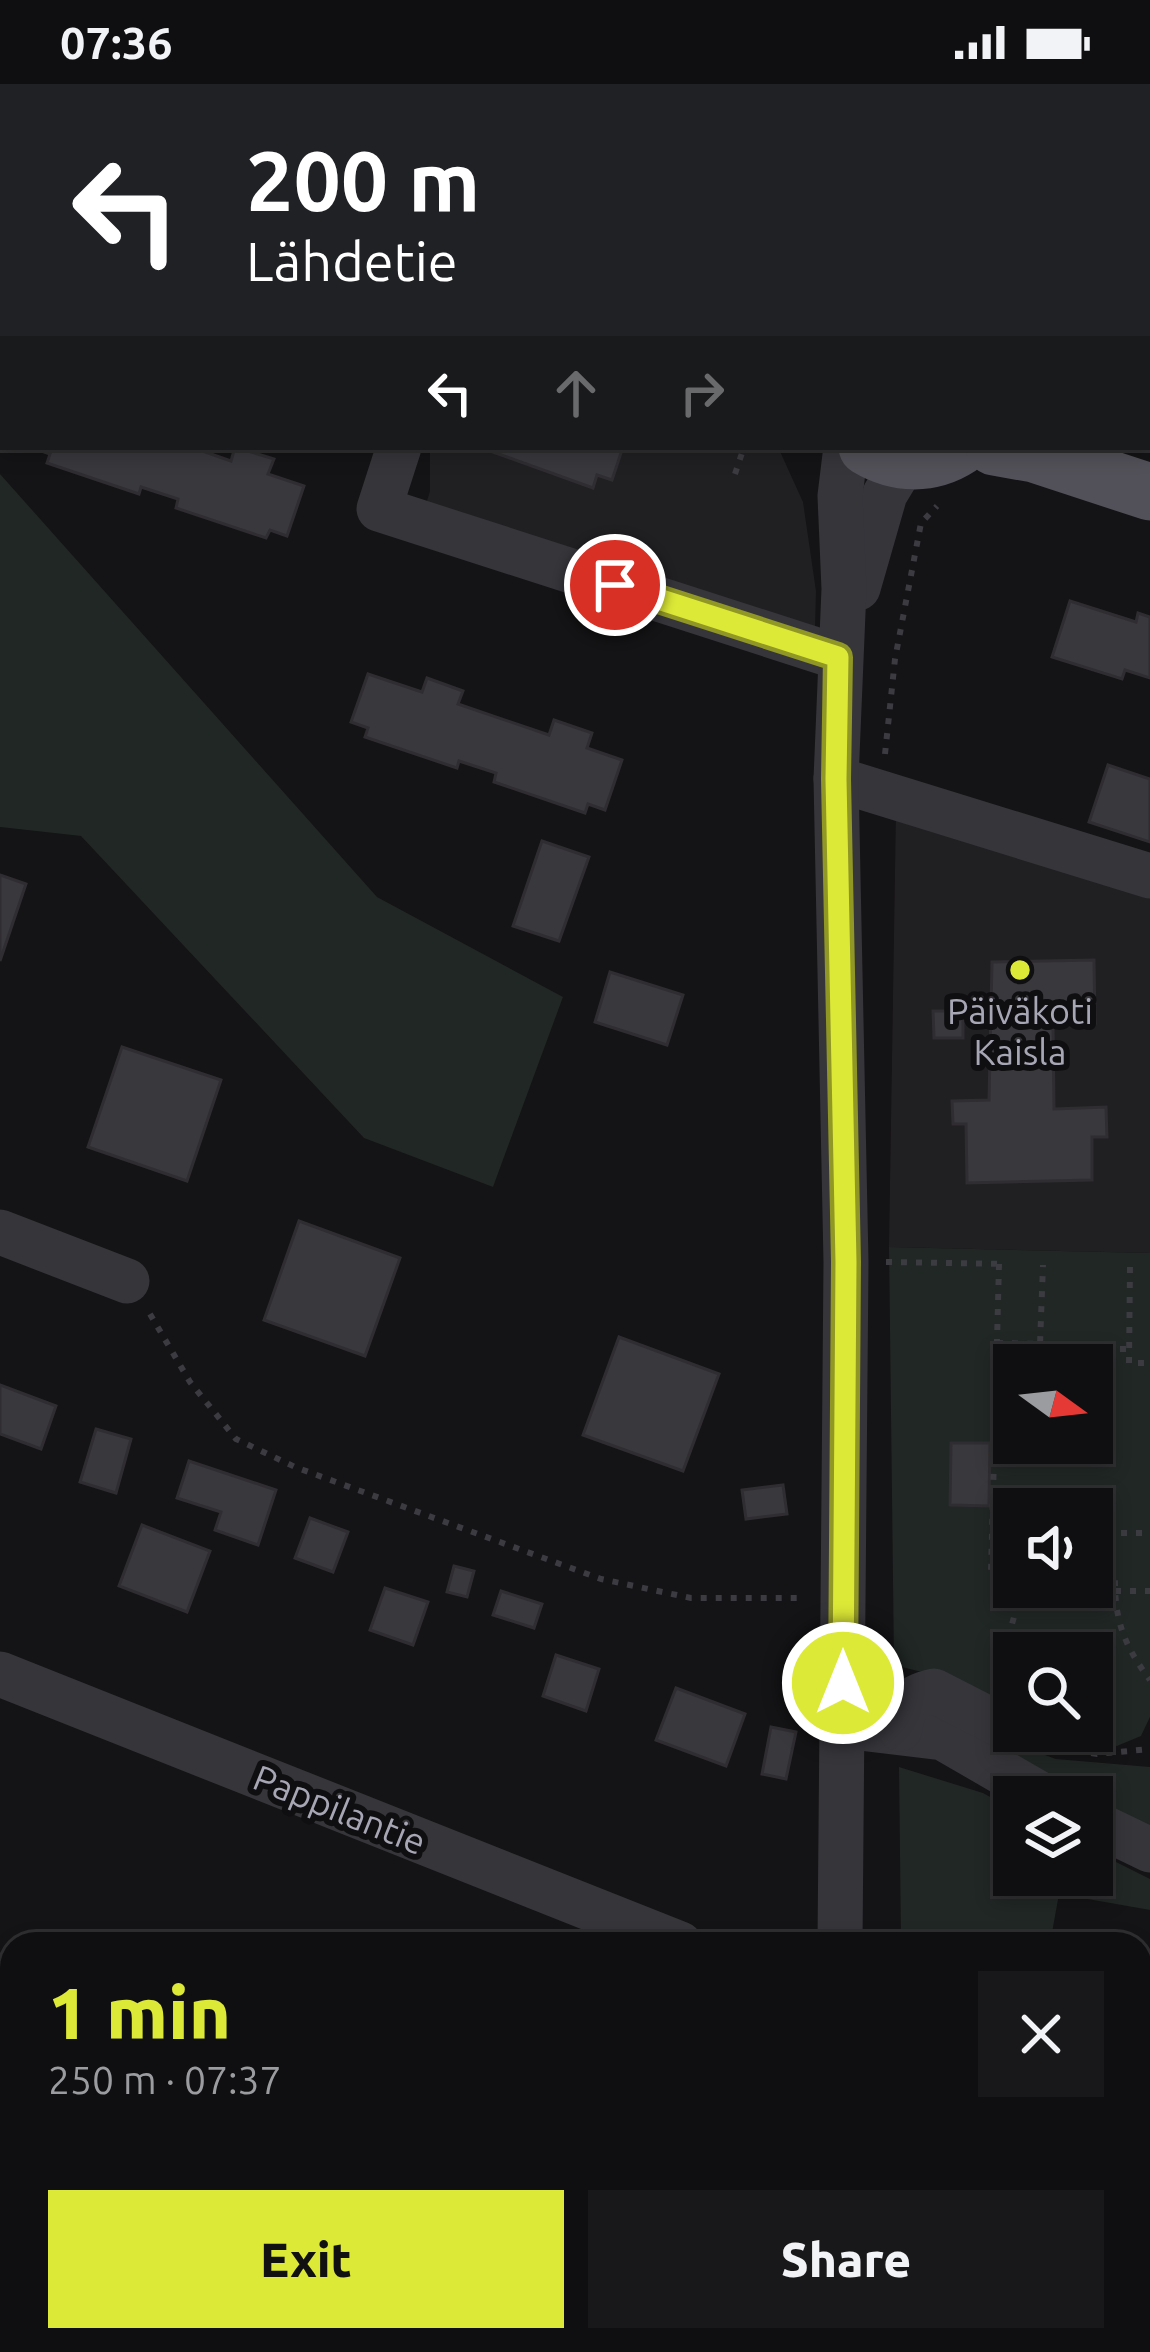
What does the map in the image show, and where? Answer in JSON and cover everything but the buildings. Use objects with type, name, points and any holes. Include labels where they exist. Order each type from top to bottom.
[{"type":"main road","points":[[943,450],[1034,454],[1150,492]]},
{"type":"street","points":[[398,450],[379,509],[840,640]]},
{"type":"street","points":[[840,1932],[846,1262],[836,779],[840,496],[846,450]]},
{"type":"street","points":[[840,640],[892,476],[943,450]]},
{"type":"street","points":[[836,779],[1150,876]]},
{"type":"street","points":[[0,1232],[127,1281]]},
{"type":"street","name":"Pappilantie","points":[[0,1674],[650,1932]]},
{"type":"street","points":[[900,1730],[902,1709],[914,1695],[934,1691],[993,1720]]},
{"type":"street","points":[[843,1726],[900,1730],[964,1748],[1010,1776]]},
{"type":"street","points":[[1113,1832],[1150,1850]]},
{"type":"path","points":[[735,474],[743,450]]},
{"type":"path","points":[[846,1262],[1003,1264],[993,1571]]},
{"type":"path","points":[[997,1342],[1040,1344],[1043,1265]]},
{"type":"path","points":[[1130,1268],[1129,1363],[1150,1363]]},
{"type":"path","points":[[127,1281],[190,1382],[236,1439],[295,1467],[601,1579],[691,1598],[842,1598]]},
{"type":"path","points":[[1113,1349],[1130,1349]]},
{"type":"path","points":[[1113,1533],[1150,1533]]},
{"type":"path","points":[[1113,1574],[1121,1638],[1150,1680]]},
{"type":"path","points":[[1115,1592],[1150,1591]]},
{"type":"path","points":[[1085,1752],[1150,1749]]},
{"type":"shaded area","points":[[430,450],[779,450],[803,502],[816,591],[814,667],[415,540],[430,491]]},
{"type":"shaded area","points":[[0,474],[377,897],[563,997],[493,1187],[364,1138],[81,836],[0,827]]},
{"type":"shaded area","name":"Päiväkoti Kaisla","points":[[896,810],[1150,891],[1150,1253],[889,1247]]},
{"type":"shaded area","points":[[889,1247],[1150,1253],[1150,1717],[1141,1736],[1113,1745],[1113,1632],[993,1632],[993,1705],[930,1674],[894,1665]]},
{"type":"shaded area","points":[[1036,1752],[1056,1759],[1150,1767],[1150,1831],[1113,1814],[1113,1776],[1036,1776],[995,1755]]},
{"type":"shaded area","points":[[899,1767],[993,1798],[993,1896],[1059,1896],[1052,1932],[901,1932]]},
{"type":"shaded area","points":[[1113,1860],[1150,1879],[1150,1910],[1070,1896],[1113,1896]]},
{"type":"place","name":"Päiväkoti Kaisla","points":[[1020,970]]},
{"type":"route","points":[[615,585],[838,657],[836,779],[846,1262],[843,1683]]}]
